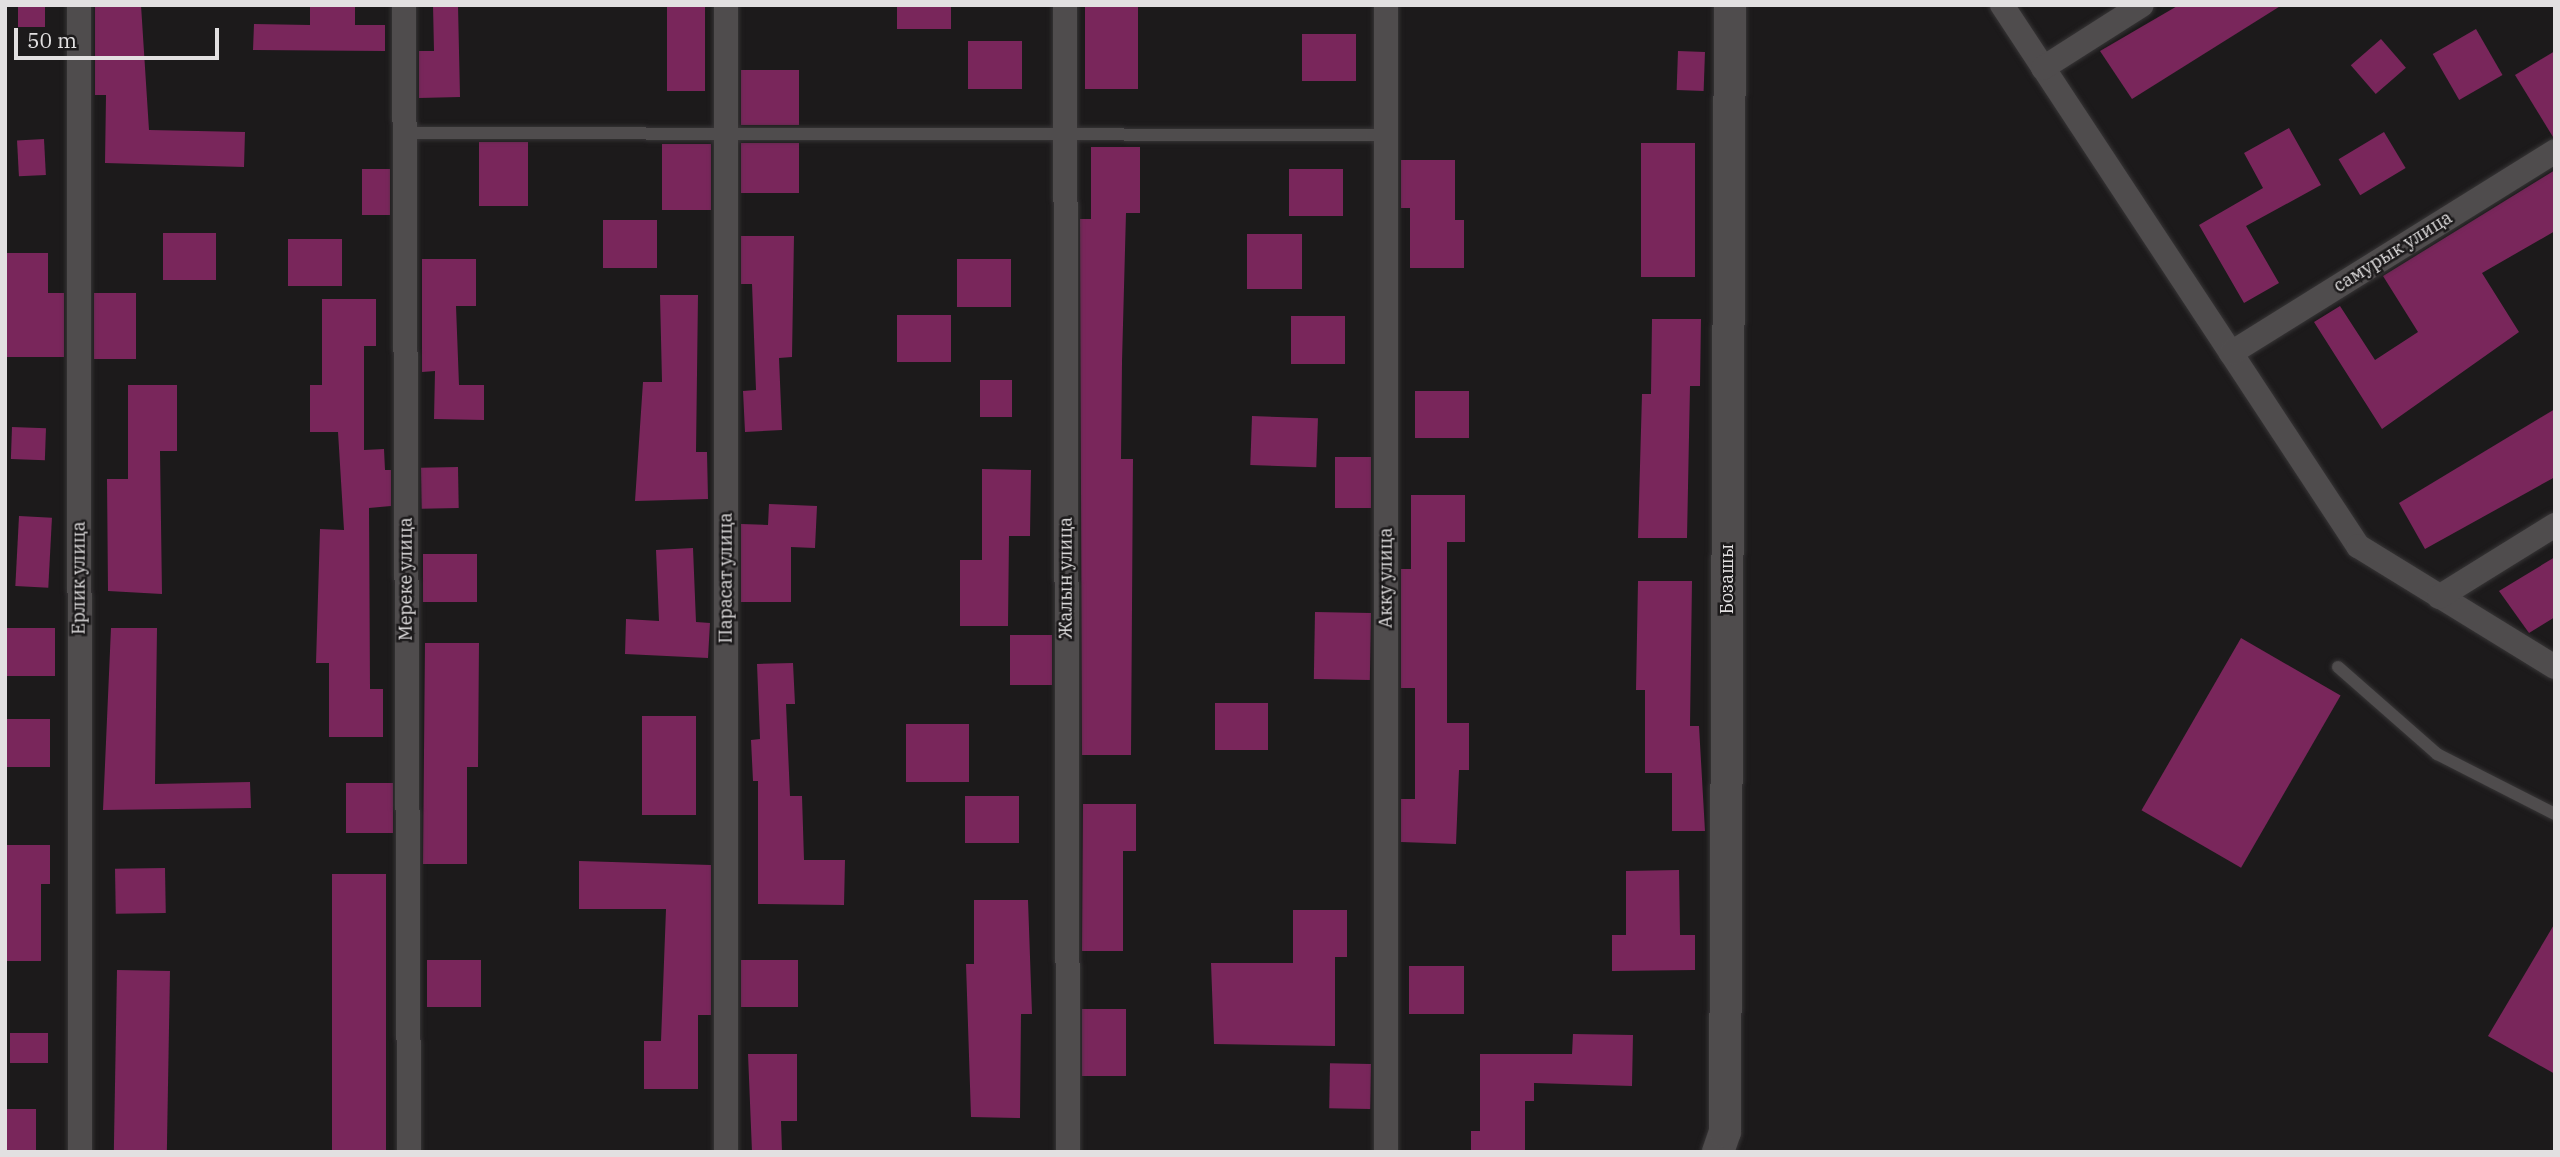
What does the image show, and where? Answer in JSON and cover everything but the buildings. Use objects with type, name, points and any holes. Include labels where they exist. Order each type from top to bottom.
[{"type":"street","name":"Ерлик улица","points":[[79,5],[80,1152]]},
{"type":"street","name":"Мереке улица","points":[[404,5],[409,1152]]},
{"type":"street","name":"Парасат улица","points":[[726,5],[726,1152]]},
{"type":"street","name":"Жалын улица","points":[[1065,5],[1068,1152]]},
{"type":"street","name":"Акку улица","points":[[1386,5],[1386,1152]]},
{"type":"street","name":"Бозашы","points":[[1718,1152],[1725,1118],[1730,5]]},
{"type":"street","points":[[2002,5],[2358,546],[2555,667]]},
{"type":"street","points":[[2043,68],[2142,5]]},
{"type":"street","name":"самурык улица","points":[[2231,353],[2555,151]]},
{"type":"street","points":[[2439,597],[2555,525]]},
{"type":"lane","points":[[404,133],[1386,135]]},
{"type":"lane","points":[[2338,667],[2437,754],[2555,814]]}]
